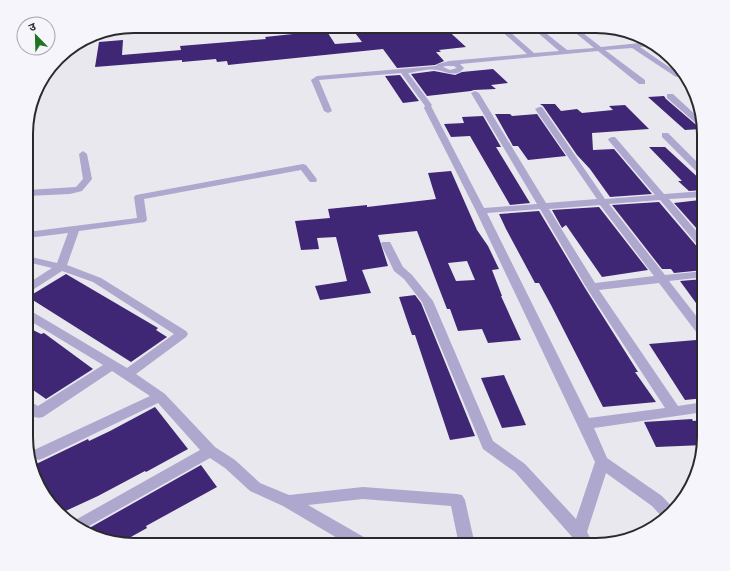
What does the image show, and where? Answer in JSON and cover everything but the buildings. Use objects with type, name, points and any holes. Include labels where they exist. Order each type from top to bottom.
[{"type":"street","points":[[507,33],[532,55]]},
{"type":"street","points":[[542,33],[565,52]]},
{"type":"street","points":[[579,33],[642,82]]},
{"type":"street","points":[[440,68],[443,64],[449,63],[643,45]]},
{"type":"street","points":[[634,46],[678,76]]},
{"type":"street","points":[[328,111],[315,80],[316,78],[440,68],[453,72],[461,68],[459,65],[449,63]]},
{"type":"street","points":[[403,71],[428,107],[481,211],[602,462],[657,501],[666,510]]},
{"type":"street","points":[[475,94],[592,286],[674,411]]},
{"type":"street","points":[[670,96],[696,118]]},
{"type":"street","points":[[539,109],[603,202],[697,325]]},
{"type":"street","points":[[665,135],[697,167]]},
{"type":"street","points":[[612,139],[697,238]]},
{"type":"street","points":[[33,193],[70,191],[79,188],[88,179],[83,154]]},
{"type":"street","points":[[33,235],[142,220],[139,197],[303,167],[313,180]]},
{"type":"street","points":[[481,211],[697,195]]},
{"type":"street","points":[[33,285],[61,267],[74,230]]},
{"type":"street","points":[[386,244],[398,269],[408,277],[427,301],[488,445],[520,468],[582,538]]},
{"type":"street","points":[[33,260],[61,267],[97,280],[182,334],[127,374]]},
{"type":"street","points":[[592,286],[697,275]]},
{"type":"street","points":[[33,318],[127,374],[160,397],[210,452],[230,464],[255,487],[288,501],[350,538]]},
{"type":"street","points":[[33,409],[38,413],[112,365]]},
{"type":"street","points":[[39,454],[160,397]]},
{"type":"street","points":[[585,424],[697,408]]},
{"type":"street","points":[[82,523],[210,452]]},
{"type":"street","points":[[583,538],[602,462]]},
{"type":"street","points":[[288,501],[363,493],[457,500],[465,538]]}]
